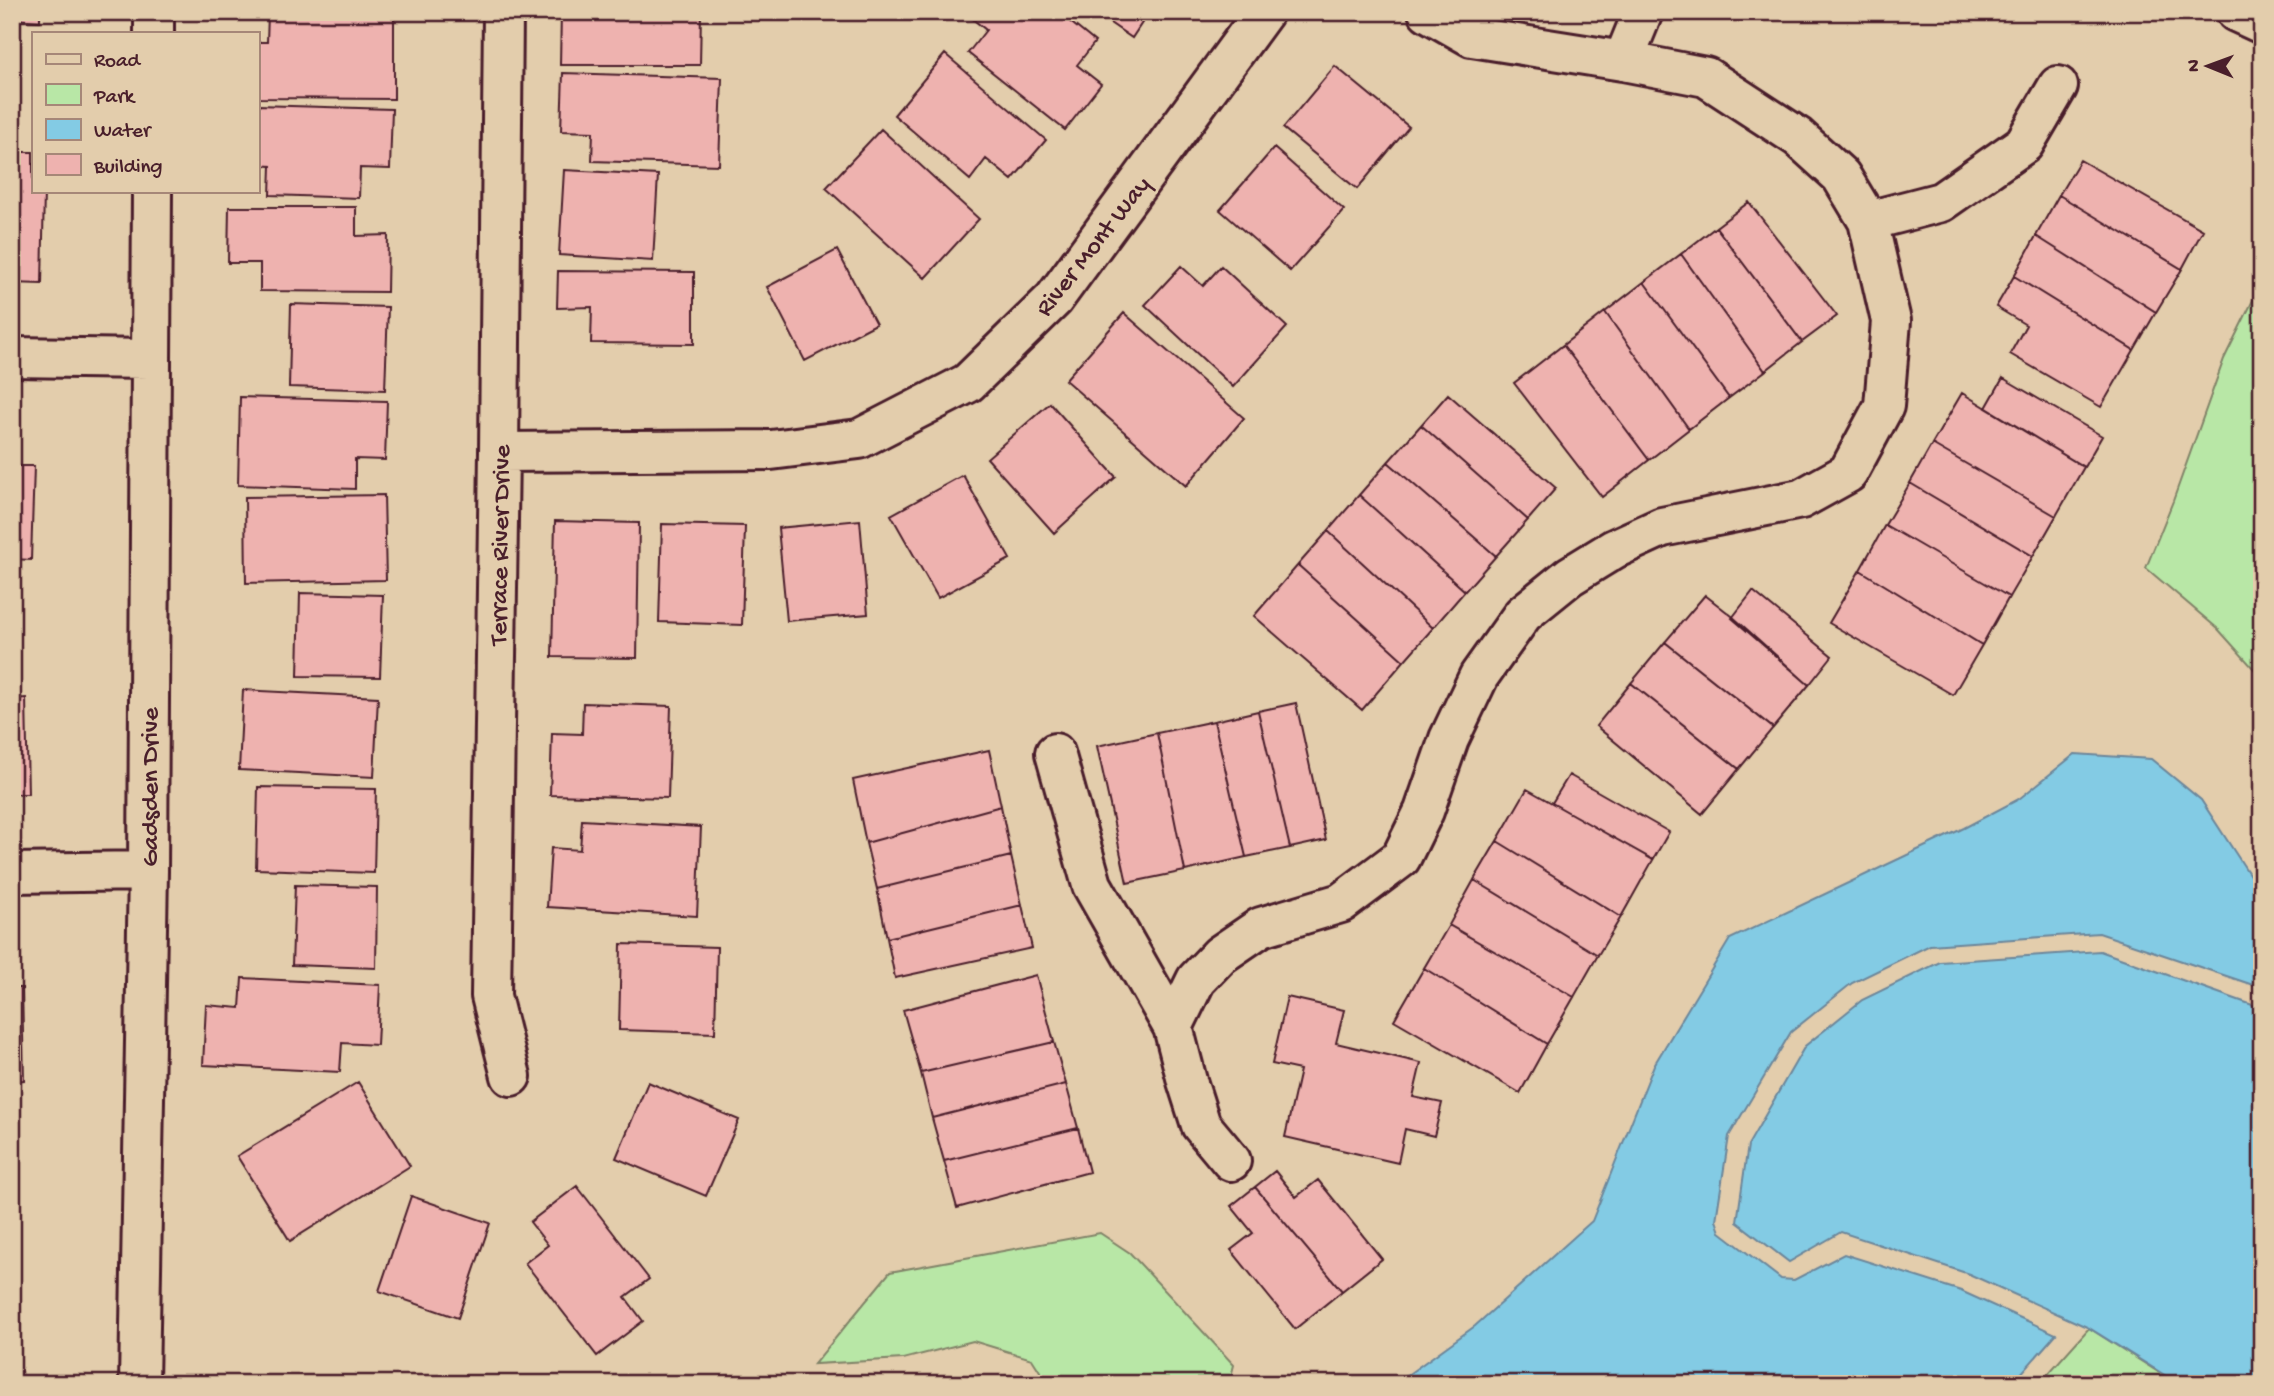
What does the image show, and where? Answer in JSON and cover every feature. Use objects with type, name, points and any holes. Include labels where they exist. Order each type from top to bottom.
[{"type":"street","points":[[154,12],[154,32]]},
{"type":"street","name":"Terrace River Drive","points":[[503,12],[491,996],[511,1076]]},
{"type":"street","name":"River Mont Way","points":[[499,452],[771,450],[859,439],[968,383],[1054,299],[1264,12]]},
{"type":"street","points":[[1173,1027],[1196,980],[1220,956],[1261,927],[1341,903],[1401,858],[1424,811],[1449,739],[1479,676],[1523,614],[1570,576],[1614,549],[1662,527],[1801,499],[1848,473],[1884,406],[1891,321],[1868,221],[1841,176],[1798,137],[1706,77],[1472,37],[1428,12]]},
{"type":"street","points":[[1623,61],[1643,12]]},
{"type":"street","points":[[2236,12],[2262,24]]},
{"type":"street","points":[[1868,221],[1941,202],[2025,144],[2058,86]]},
{"type":"street","name":"Gadsden Drive","points":[[139,1384],[148,871],[152,192]]},
{"type":"street","points":[[12,357],[149,359]]},
{"type":"street","points":[[1055,752],[1092,885],[1173,1027],[1186,1081],[1201,1125],[1231,1161]]},
{"type":"street","points":[[12,873],[148,871]]},
{"type":"green space","points":[[2262,282],[2262,678],[2218,629],[2146,568],[2224,359]]},
{"type":"green space","points":[[1100,1233],[1130,1253],[1234,1365],[1229,1384],[1048,1384],[1032,1359],[973,1341],[903,1359],[814,1364],[890,1272]]},
{"type":"green space","points":[[2089,1328],[2174,1382],[2179,1384],[2039,1384]]},
{"type":"water","points":[[2075,754],[2151,759],[2201,800],[2262,894],[2262,988],[2099,933],[1930,945],[1852,983],[1791,1032],[1729,1136],[1716,1220],[1720,1232],[1781,1279],[1794,1280],[1844,1254],[1961,1291],[2056,1334],[2012,1384],[1395,1384],[1475,1326],[1592,1221],[1654,1065],[1730,939],[1964,828],[2019,799]]},
{"type":"water","points":[[2100,951],[2262,1010],[2262,1384],[2179,1384],[2089,1328],[1969,1274],[1841,1232],[1789,1262],[1737,1222],[1748,1145],[1805,1046],[1862,1000],[1940,962]]},
{"type":"building","points":[[12,12],[40,12],[40,21],[12,19]]},
{"type":"building","points":[[561,12],[701,12],[700,65],[560,65]]},
{"type":"building","points":[[964,12],[1058,12],[1095,42],[1077,65],[1101,84],[1065,130],[968,53],[986,30]]},
{"type":"building","points":[[1094,12],[1149,12],[1132,38]]},
{"type":"building","points":[[268,14],[394,14],[394,99],[259,98],[259,42],[267,42]]},
{"type":"building","points":[[945,54],[1046,140],[1012,180],[986,159],[970,180],[894,115]]},
{"type":"building","points":[[1335,66],[1409,127],[1357,189],[1283,128]]},
{"type":"building","points":[[563,73],[722,78],[719,165],[592,161],[593,132],[561,131]]},
{"type":"building","points":[[259,105],[392,109],[390,169],[360,168],[359,198],[270,195],[271,166],[259,165]]},
{"type":"building","points":[[881,129],[979,219],[925,278],[826,188]]},
{"type":"building","points":[[1274,148],[1344,210],[1290,271],[1220,210]]},
{"type":"building","points":[[12,152],[32,152],[32,192],[44,192],[42,284],[12,283]]},
{"type":"building","points":[[2080,160],[2203,230],[2182,269],[2059,195]]},
{"type":"building","points":[[564,170],[658,175],[653,261],[559,255]]},
{"type":"building","points":[[2059,195],[2182,269],[2156,312],[2036,236]]},
{"type":"building","points":[[1749,202],[1837,316],[1802,342],[1716,227]]},
{"type":"building","points":[[229,207],[356,207],[356,236],[388,235],[387,292],[260,291],[260,263],[228,263]]},
{"type":"building","points":[[1716,227],[1802,342],[1765,371],[1681,254]]},
{"type":"building","points":[[2036,236],[2156,312],[2134,350],[2014,276]]},
{"type":"building","points":[[837,250],[876,324],[805,361],[767,287]]},
{"type":"building","points":[[1681,254],[1765,371],[1729,398],[1644,282]]},
{"type":"building","points":[[1181,266],[1203,286],[1221,266],[1287,327],[1233,387],[1145,305]]},
{"type":"building","points":[[558,271],[694,272],[694,344],[591,343],[592,307],[557,308]]},
{"type":"building","points":[[2014,276],[2134,350],[2101,407],[2010,354],[2026,325],[1996,307]]},
{"type":"building","points":[[1644,282],[1729,398],[1689,429],[1605,312]]},
{"type":"building","points":[[291,304],[388,307],[385,390],[289,387]]},
{"type":"building","points":[[1605,312],[1689,429],[1649,460],[1563,345]]},
{"type":"building","points":[[1124,313],[1244,418],[1186,486],[1065,380]]},
{"type":"building","points":[[1563,345],[1649,460],[1602,497],[1514,383]]},
{"type":"building","points":[[2003,378],[2102,436],[2084,467],[1986,408]]},
{"type":"building","points":[[1962,393],[2084,467],[2056,516],[1932,444]]},
{"type":"building","points":[[1448,394],[1556,488],[1528,520],[1421,425]]},
{"type":"building","points":[[240,397],[387,401],[385,460],[355,459],[355,489],[238,485]]},
{"type":"building","points":[[1050,403],[1116,477],[1054,533],[987,458]]},
{"type":"building","points":[[1421,425],[1528,520],[1496,556],[1388,462]]},
{"type":"building","points":[[1932,444],[2056,516],[2033,556],[1910,483]]},
{"type":"building","points":[[1388,462],[1496,556],[1465,591],[1359,495]]},
{"type":"building","points":[[12,466],[34,466],[31,560],[12,559]]},
{"type":"building","points":[[963,475],[1010,559],[938,598],[891,515]]},
{"type":"building","points":[[1910,483],[2033,556],[2009,597],[1885,525]]},
{"type":"building","points":[[384,495],[386,580],[246,583],[245,497]]},
{"type":"building","points":[[1359,495],[1465,591],[1433,628],[1328,531]]},
{"type":"building","points":[[860,520],[868,614],[787,621],[778,528]]},
{"type":"building","points":[[555,521],[639,523],[637,658],[552,657]]},
{"type":"building","points":[[662,524],[745,526],[742,625],[659,622]]},
{"type":"building","points":[[1885,525],[2009,597],[1982,645],[1860,570]]},
{"type":"building","points":[[1328,531],[1433,628],[1404,661],[1298,565]]},
{"type":"building","points":[[1298,565],[1404,661],[1362,710],[1254,616]]},
{"type":"building","points":[[1860,570],[1982,645],[1953,695],[1829,623]]},
{"type":"building","points":[[1753,591],[1832,656],[1809,685],[1732,618]]},
{"type":"building","points":[[300,593],[383,595],[380,677],[298,676]]},
{"type":"building","points":[[1705,595],[1809,685],[1773,728],[1665,642]]},
{"type":"building","points":[[1665,642],[1773,728],[1739,769],[1631,683]]},
{"type":"building","points":[[1631,683],[1739,769],[1702,814],[1596,726]]},
{"type":"building","points":[[243,690],[378,697],[374,777],[239,770]]},
{"type":"building","points":[[26,698],[28,794],[12,794],[12,699]]},
{"type":"building","points":[[583,703],[671,706],[668,798],[550,795],[552,733],[582,734]]},
{"type":"building","points":[[1296,703],[1326,840],[1290,848],[1258,711]]},
{"type":"building","points":[[1258,711],[1290,848],[1246,857],[1214,721]]},
{"type":"building","points":[[1214,721],[1246,857],[1185,871],[1157,733]]},
{"type":"building","points":[[1157,733],[1185,871],[1127,883],[1097,746]]},
{"type":"building","points":[[989,750],[1001,806],[866,843],[853,780]]},
{"type":"building","points":[[1569,775],[1669,832],[1653,860],[1552,803]]},
{"type":"building","points":[[258,787],[376,789],[374,873],[256,869]]},
{"type":"building","points":[[1527,789],[1653,860],[1621,917],[1497,841]]},
{"type":"building","points":[[1001,806],[1011,856],[877,889],[866,843]]},
{"type":"building","points":[[582,820],[701,827],[697,916],[547,907],[551,848],[580,850]]},
{"type":"building","points":[[1497,841],[1621,917],[1598,955],[1474,880]]},
{"type":"building","points":[[1011,856],[1022,905],[887,938],[877,889]]},
{"type":"building","points":[[1474,880],[1598,955],[1574,997],[1449,925]]},
{"type":"building","points":[[295,885],[377,887],[376,968],[292,965]]},
{"type":"building","points":[[1022,905],[1032,948],[895,978],[887,938]]},
{"type":"building","points":[[1449,925],[1574,997],[1547,1044],[1424,968]]},
{"type":"building","points":[[621,944],[717,947],[715,1033],[619,1030]]},
{"type":"building","points":[[1424,968],[1547,1044],[1520,1093],[1394,1020]]},
{"type":"building","points":[[1036,975],[1054,1042],[921,1073],[903,1010]]},
{"type":"building","points":[[242,978],[380,985],[377,1045],[342,1043],[340,1072],[203,1065],[206,1005],[240,1008]]},
{"type":"building","points":[[12,988],[22,988],[24,1080],[12,1081]]},
{"type":"building","points":[[1287,997],[1344,1010],[1336,1043],[1421,1063],[1413,1097],[1442,1103],[1434,1136],[1405,1129],[1398,1163],[1285,1137],[1300,1070],[1272,1064]]},
{"type":"building","points":[[1054,1042],[1066,1084],[932,1118],[921,1073]]},
{"type":"building","points":[[358,1082],[410,1166],[290,1241],[237,1156]]},
{"type":"building","points":[[648,1082],[739,1120],[706,1196],[616,1158]]},
{"type":"building","points":[[1066,1084],[1078,1128],[944,1161],[932,1118]]},
{"type":"building","points":[[1078,1128],[1089,1172],[957,1208],[944,1161]]},
{"type":"building","points":[[1275,1171],[1296,1197],[1318,1180],[1382,1259],[1342,1291],[1255,1187]]},
{"type":"building","points":[[577,1186],[649,1279],[625,1297],[643,1321],[597,1356],[525,1263],[548,1245],[530,1222]]},
{"type":"building","points":[[12,1187],[18,1187],[17,1258],[12,1258]]},
{"type":"building","points":[[1255,1187],[1342,1291],[1295,1329],[1231,1250],[1253,1233],[1231,1206]]},
{"type":"building","points":[[411,1196],[490,1223],[458,1318],[379,1291]]}]
